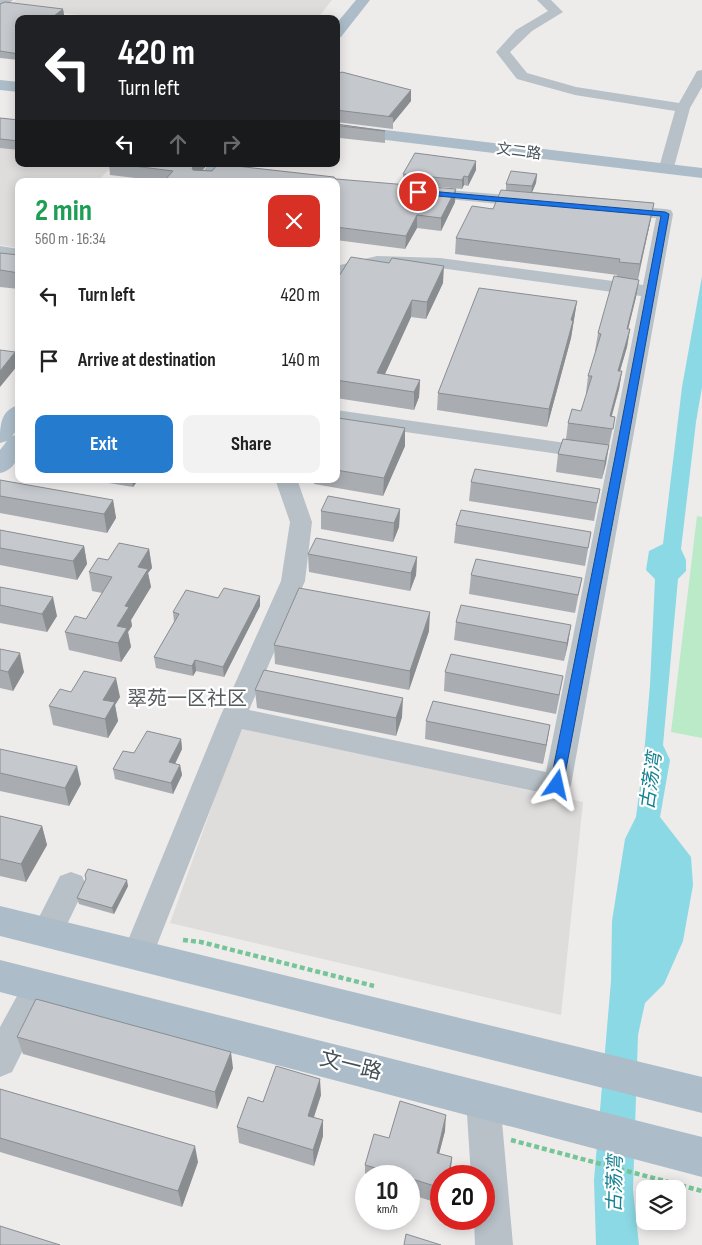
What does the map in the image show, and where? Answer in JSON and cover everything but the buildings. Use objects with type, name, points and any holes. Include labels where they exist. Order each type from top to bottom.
[{"type":"main road","points":[[337,15],[349,0]]},
{"type":"main road","points":[[340,29],[363,0]]},
{"type":"main road","points":[[0,85],[15,87]]},
{"type":"main road","points":[[0,91],[15,93]]},
{"type":"main road","name":"文二路","points":[[340,124],[702,168]]},
{"type":"main road","name":"文二路","points":[[340,129],[702,173]]},
{"type":"main road","points":[[211,178],[226,171]]},
{"type":"main road","points":[[0,436],[15,417]]},
{"type":"main road","points":[[0,466],[15,446]]},
{"type":"main road","points":[[0,922],[700,1095]]},
{"type":"main road","name":"文一路","points":[[0,976],[484,1099],[549,1134],[695,1172]]},
{"type":"street","points":[[0,5],[7,0]]},
{"type":"street","points":[[543,0],[558,12],[540,18],[510,42],[503,52],[522,76],[575,91],[683,108]]},
{"type":"street","points":[[668,164],[683,108],[702,74]]},
{"type":"street","points":[[398,190],[546,204]]},
{"type":"street","points":[[234,717],[557,785],[665,214],[596,208]]},
{"type":"street","points":[[0,251],[15,253]]},
{"type":"street","points":[[340,270],[377,261],[440,263],[651,292]]},
{"type":"street","points":[[340,417],[620,457]]},
{"type":"street","points":[[138,955],[234,717],[294,580],[301,522],[287,483]]},
{"type":"street","points":[[47,933],[71,885]]},
{"type":"street","points":[[0,1061],[39,986]]},
{"type":"street","points":[[484,1099],[494,1245]]},
{"type":"path","points":[[549,1134],[695,1172]]},
{"type":"shaded area","points":[[16,0],[332,0],[320,15],[81,15],[7,7]]},
{"type":"shaded area","points":[[0,118],[15,120],[15,167],[111,167],[101,178],[15,178],[15,247],[0,245]]},
{"type":"shaded area","points":[[240,728],[583,802],[561,1015],[170,923]]},
{"type":"green space","points":[[697,516],[702,517],[702,738],[671,732]]},
{"type":"water","name":"古荡湾","points":[[702,276],[702,387],[681,549],[686,560],[686,571],[678,579],[663,745],[670,760],[660,817],[691,857],[693,885],[683,941],[664,984],[645,1003],[638,1035],[633,1190],[639,1245],[596,1245],[594,1180],[611,981],[612,921],[625,839],[636,817],[650,685],[655,579],[646,570],[649,551],[663,544],[682,387]]},
{"type":"district","name":"翠苑一区社区","points":[[187,698]]},
{"type":"route","points":[[418,192],[665,214],[557,785]]}]
